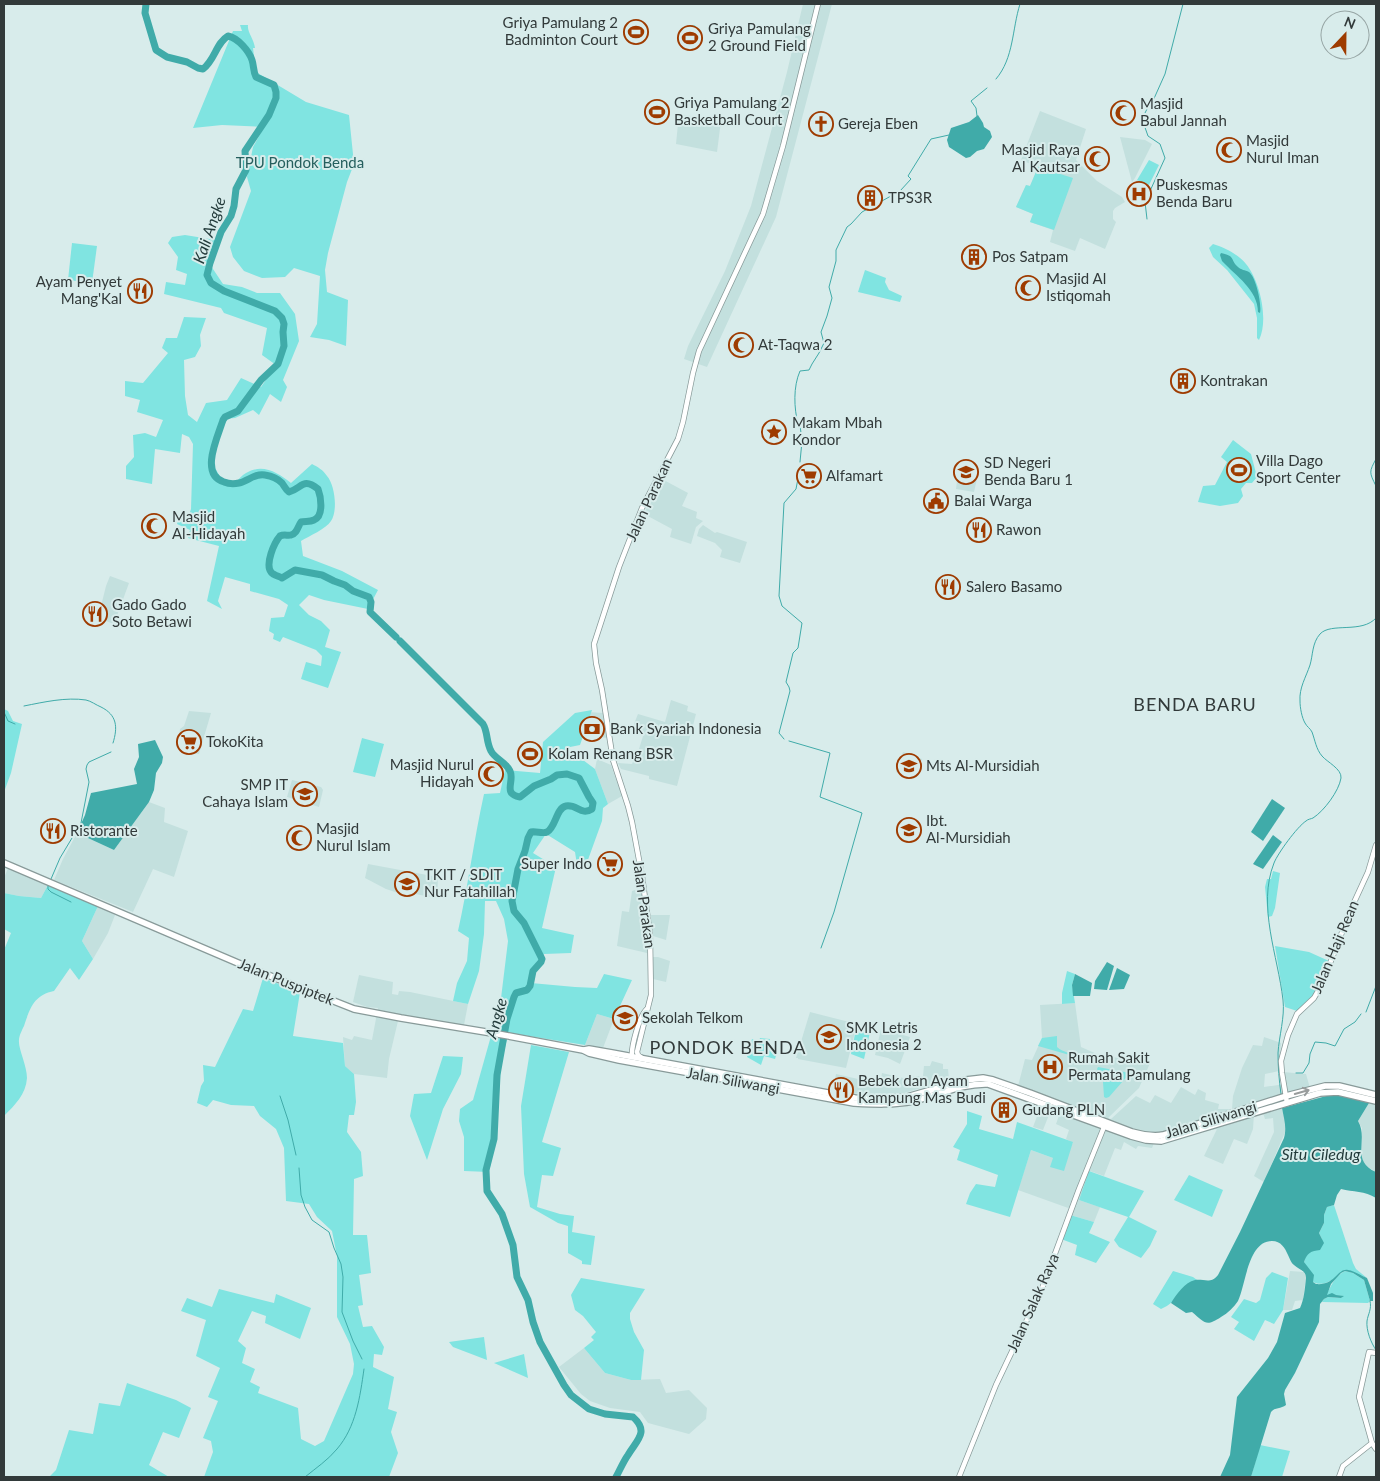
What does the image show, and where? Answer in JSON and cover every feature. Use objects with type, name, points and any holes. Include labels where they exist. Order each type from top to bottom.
[{"type":"main road","name":"Jalan Puspiptek","points":[[4,863],[241,964],[350,1007],[394,1017],[583,1050],[589,1054],[633,1060]]},
{"type":"main road","name":"Jalan Siliwangi","points":[[633,1060],[652,1061],[855,1098],[907,1097],[976,1078],[993,1080],[1104,1127],[1146,1136],[1163,1135],[1287,1100],[1320,1093],[1338,1092],[1376,1100]]},
{"type":"main road","name":"Jalan Siliwangi","points":[[633,1060],[854,1103],[893,1104],[912,1102],[952,1090],[978,1084],[988,1084],[1029,1095],[1131,1134]]},
{"type":"main road","name":"Jalan Siliwangi","points":[[1287,1100],[1315,1088],[1333,1085],[1376,1095]]},
{"type":"street","name":"Jalan Parakan","points":[[652,1061],[639,1057],[637,1052],[652,991],[650,934],[632,822],[613,760],[595,657],[594,640],[642,508],[678,439],[699,351],[763,214],[783,146],[818,4]]},
{"type":"street","name":"Jalan Haji Rean","points":[[1287,1100],[1281,1061],[1288,1035],[1297,1014],[1314,998],[1322,984],[1352,907],[1368,872],[1376,845]]},
{"type":"street","name":"Jalan Parakan","points":[[633,1060],[636,1033],[643,1012],[647,1010]]},
{"type":"street","name":"Jalan Salak Raya","points":[[958,1477],[996,1385],[1043,1286],[1104,1127]]},
{"type":"street","points":[[1376,1353],[1370,1352],[1359,1397],[1372,1444],[1376,1449]]},
{"type":"street","points":[[1338,1477],[1343,1466],[1372,1444]]},
{"type":"shaded area","points":[[803,4],[832,4],[776,217],[707,367],[684,359],[688,346],[725,271],[751,206]]},
{"type":"shaded area","points":[[1040,111],[1086,129],[1076,160],[1097,181],[1122,197],[1125,202],[1113,211],[1113,219],[1116,222],[1105,249],[1080,238],[1075,251],[1050,242],[1053,230],[1030,222],[1033,214],[1016,207],[1026,185],[1030,186],[1038,167],[1021,160]]},
{"type":"shaded area","points":[[679,114],[721,121],[717,152],[676,144]]},
{"type":"shaded area","points":[[1120,137],[1145,140],[1152,144],[1132,182]]},
{"type":"shaded area","name":"Puskesmas Benda Baru","points":[[1137,180],[1149,185],[1144,203],[1130,198],[1132,187]]},
{"type":"shaded area","name":"SD Negeri Benda Baru 1","points":[[959,464],[969,464],[977,479],[974,492],[956,489]]},
{"type":"shaded area","points":[[660,478],[688,493],[682,506],[697,512],[696,518],[703,521],[696,527],[691,544],[670,537],[672,529],[644,514]]},
{"type":"shaded area","points":[[703,525],[715,533],[717,532],[747,542],[740,563],[720,557],[722,550],[715,543],[697,536],[699,529]]},
{"type":"shaded area","points":[[110,576],[129,583],[114,624],[98,618]]},
{"type":"shaded area","points":[[671,700],[688,706],[687,711],[696,714],[677,786],[621,769],[618,763],[632,764],[639,749],[644,733],[632,729],[638,714],[665,722]]},
{"type":"shaded area","points":[[189,711],[211,713],[199,754],[185,752],[178,744],[180,729],[184,726]]},
{"type":"shaded area","points":[[588,712],[604,713],[608,738],[582,735]]},
{"type":"shaded area","name":"Mts Al-Mursidiah","points":[[903,752],[922,759],[914,779],[896,772]]},
{"type":"shaded area","points":[[597,759],[611,765],[622,796],[608,804],[595,769]]},
{"type":"shaded area","name":"SMP IT Cahaya Islam","points":[[292,780],[321,787],[323,790],[319,807],[287,797]]},
{"type":"shaded area","points":[[149,802],[165,808],[164,822],[188,831],[174,877],[153,869],[133,912],[54,880],[77,833],[114,850]]},
{"type":"shaded area","name":"Ibt. Al-Mursidiah","points":[[901,821],[921,827],[917,839],[897,832]]},
{"type":"shaded area","name":"TKIT / SDIT Nur Fatahillah","points":[[368,864],[438,877],[437,898],[415,894],[410,897],[386,889],[365,878]]},
{"type":"shaded area","points":[[8,868],[48,885],[41,898],[4,893],[4,878]]},
{"type":"shaded area","points":[[641,888],[647,935],[647,953],[617,946],[622,911],[629,912],[632,891]]},
{"type":"shaded area","points":[[98,906],[115,915],[108,933],[93,959],[82,941]]},
{"type":"shaded area","points":[[650,915],[670,915],[666,940],[653,936]]},
{"type":"shaded area","points":[[652,957],[670,961],[666,982],[653,979]]},
{"type":"shaded area","points":[[359,975],[393,982],[392,994],[398,995],[399,991],[410,992],[468,1004],[464,1025],[405,1016],[398,1021],[389,1059],[387,1078],[354,1074],[345,1066],[343,1037],[352,1040],[354,1036],[372,1040],[378,1008],[367,1007],[353,1002]]},
{"type":"shaded area","points":[[1075,1003],[1081,1047],[1097,1054],[1118,1058],[1127,1054],[1143,1057],[1151,1061],[1139,1088],[1108,1118],[1111,1119],[1136,1096],[1150,1103],[1155,1095],[1171,1103],[1181,1087],[1195,1095],[1198,1089],[1206,1093],[1205,1100],[1219,1104],[1218,1109],[1232,1109],[1233,1096],[1242,1068],[1253,1045],[1262,1046],[1264,1037],[1281,1043],[1279,1071],[1265,1074],[1264,1087],[1285,1084],[1283,1072],[1306,1074],[1313,1099],[1282,1109],[1286,1130],[1264,1182],[1254,1176],[1274,1132],[1273,1118],[1265,1119],[1263,1113],[1254,1114],[1253,1129],[1247,1144],[1234,1139],[1223,1164],[1204,1156],[1217,1129],[1199,1132],[1162,1144],[1154,1143],[1152,1148],[1138,1146],[1136,1149],[1124,1142],[1121,1150],[1115,1148],[1104,1176],[1090,1171],[1079,1200],[1100,1207],[1094,1222],[1070,1215],[1071,1209],[1018,1190],[1031,1150],[1053,1158],[1073,1143],[1066,1139],[1069,1130],[1056,1124],[1061,1110],[1052,1107],[1043,1130],[1033,1127],[1039,1111],[1029,1108],[1031,1099],[1019,1095],[1018,1086],[1025,1059],[1032,1060],[1042,1038],[1040,1005]]},
{"type":"shaded area","name":"SMK Letris Indonesia 2","points":[[810,1012],[857,1024],[846,1068],[796,1058]]},
{"type":"shaded area","points":[[597,1014],[614,1019],[603,1048],[585,1045]]},
{"type":"shaded area","points":[[881,1029],[910,1037],[900,1064],[888,1058],[875,1055]]},
{"type":"shaded area","points":[[932,1061],[943,1064],[943,1069],[948,1069],[949,1080],[904,1093],[879,1095],[833,1090],[836,1074],[880,1084],[882,1073],[903,1078],[903,1082],[913,1081],[913,1076],[923,1076],[924,1066],[930,1066]]},
{"type":"shaded area","points":[[1369,1103],[1376,1104],[1376,1172],[1363,1162],[1362,1128],[1358,1121]]},
{"type":"shaded area","points":[[1290,1271],[1304,1272],[1306,1276],[1303,1300],[1295,1301],[1292,1310],[1283,1310]]},
{"type":"shaded area","points":[[584,1348],[605,1373],[631,1380],[660,1379],[666,1393],[689,1390],[707,1408],[706,1419],[689,1434],[648,1423],[640,1412],[610,1408],[590,1401],[581,1394],[559,1367]]},
{"type":"green space","name":"TPU Pondok Benda","points":[[240,25],[248,25],[255,48],[253,48],[256,72],[306,102],[349,115],[354,164],[347,182],[325,270],[327,292],[348,300],[346,346],[329,340],[310,337],[317,324],[320,276],[294,268],[285,277],[262,278],[244,271],[233,257],[230,247],[251,191],[247,177],[253,147],[264,127],[222,125],[193,128],[233,31],[242,31]]},
{"type":"green space","name":"Griya Pamulang 2 Ground Field","points":[[695,25],[699,48],[685,50],[681,28]]},
{"type":"green space","points":[[1149,160],[1159,165],[1149,185],[1137,180]]},
{"type":"green space","points":[[1038,167],[1073,178],[1054,230],[1030,222],[1033,214],[1016,207],[1026,185],[1030,186]]},
{"type":"green space","points":[[185,235],[216,240],[209,263],[223,284],[242,287],[257,293],[280,293],[295,314],[299,341],[283,380],[287,387],[281,402],[270,394],[259,415],[253,410],[235,418],[224,419],[217,435],[214,466],[223,482],[234,484],[245,474],[258,469],[270,470],[291,483],[312,464],[322,470],[330,480],[335,498],[333,517],[325,527],[301,541],[303,556],[342,571],[378,590],[368,609],[309,595],[299,605],[309,615],[321,621],[330,630],[325,647],[341,652],[328,688],[301,679],[306,662],[321,666],[322,656],[316,650],[283,637],[280,642],[273,639],[274,634],[269,631],[271,618],[284,617],[288,605],[279,599],[250,591],[250,584],[225,577],[218,601],[222,609],[207,601],[219,546],[188,538],[190,530],[177,524],[179,518],[189,515],[191,509],[193,444],[189,437],[182,434],[180,453],[155,449],[152,484],[126,479],[126,466],[134,457],[133,435],[145,433],[156,437],[163,420],[137,412],[140,400],[125,396],[125,381],[143,383],[168,353],[162,348],[166,338],[177,338],[184,317],[206,318],[200,335],[201,346],[195,357],[184,360],[185,396],[188,415],[197,422],[206,403],[227,400],[241,378],[261,387],[276,365],[262,355],[267,328],[224,313],[221,308],[164,294],[166,282],[185,285],[187,274],[176,270],[178,257],[168,243],[172,237]]},
{"type":"green space","points":[[72,243],[97,246],[92,283],[68,280]]},
{"type":"green space","points":[[1213,244],[1226,249],[1239,258],[1251,271],[1262,301],[1263,322],[1259,340],[1257,338],[1257,318],[1254,304],[1227,270],[1213,257],[1209,248]]},
{"type":"green space","points":[[865,270],[886,278],[885,282],[889,290],[902,296],[900,302],[858,292]]},
{"type":"green space","name":"Villa Dago Sport Center","points":[[1233,440],[1251,454],[1257,477],[1252,483],[1246,483],[1241,489],[1243,496],[1238,503],[1220,506],[1198,502],[1203,486],[1215,485],[1227,462],[1221,457]]},
{"type":"green space","points":[[4,709],[8,711],[13,721],[22,724],[11,773],[4,792]]},
{"type":"green space","points":[[592,710],[580,745],[565,748],[565,759],[583,760],[595,769],[608,804],[603,808],[602,821],[585,868],[577,865],[575,852],[546,834],[533,853],[556,867],[542,928],[574,935],[571,953],[544,954],[541,962],[532,973],[531,983],[597,988],[604,974],[632,980],[614,1019],[597,1014],[585,1045],[497,1031],[508,941],[504,919],[496,901],[485,901],[484,934],[479,971],[468,1004],[453,1001],[457,983],[467,961],[469,938],[458,931],[484,794],[500,793],[505,770],[540,773],[543,742],[575,713]]},
{"type":"green space","points":[[362,738],[384,744],[375,777],[353,772]]},
{"type":"green space","points":[[1273,871],[1280,873],[1275,908],[1272,916],[1268,917],[1265,887],[1267,879],[1271,879]]},
{"type":"green space","points":[[48,885],[98,906],[82,941],[93,959],[79,980],[70,968],[54,991],[37,999],[31,1008],[19,1040],[27,1073],[25,1089],[4,1116],[4,950],[11,933],[4,929],[4,893],[41,898]]},
{"type":"green space","points":[[1275,946],[1309,952],[1329,961],[1318,989],[1297,1011],[1285,1007]]},
{"type":"green space","points":[[1067,971],[1075,974],[1072,985],[1075,1003],[1062,1004],[1062,993]]},
{"type":"green space","points":[[263,978],[300,992],[293,1036],[343,1043],[345,1066],[354,1074],[356,1102],[354,1115],[349,1115],[347,1132],[361,1152],[363,1176],[354,1179],[353,1235],[367,1235],[371,1273],[359,1275],[363,1305],[358,1306],[363,1327],[372,1326],[384,1347],[382,1355],[374,1354],[373,1367],[394,1377],[388,1409],[397,1412],[391,1432],[398,1453],[389,1477],[204,1477],[213,1452],[211,1441],[203,1438],[218,1401],[208,1397],[220,1368],[196,1356],[206,1320],[181,1311],[187,1298],[212,1307],[219,1289],[274,1303],[276,1294],[311,1308],[300,1339],[265,1323],[266,1316],[252,1311],[238,1341],[246,1348],[242,1363],[255,1369],[250,1382],[260,1387],[258,1393],[298,1408],[301,1439],[315,1446],[324,1441],[353,1374],[354,1364],[350,1344],[337,1317],[337,1256],[332,1231],[317,1217],[309,1204],[286,1201],[284,1148],[276,1129],[260,1116],[254,1106],[231,1105],[213,1100],[207,1107],[197,1103],[204,1081],[203,1065],[215,1067],[243,1009],[253,1011]]},
{"type":"green space","points":[[856,1029],[870,1032],[864,1059],[851,1054]]},
{"type":"green space","points":[[491,1036],[507,1039],[501,1064],[496,1139],[489,1172],[464,1171],[464,1137],[459,1121],[460,1109],[473,1100]]},
{"type":"green space","points":[[1057,1036],[1057,1047],[1080,1058],[1038,1046],[1042,1038]]},
{"type":"green space","points":[[760,1038],[770,1039],[767,1049],[777,1052],[775,1059],[764,1056],[761,1065],[747,1057],[752,1039],[759,1041]]},
{"type":"green space","points":[[531,1045],[569,1052],[542,1142],[561,1148],[553,1176],[542,1175],[537,1207],[574,1216],[572,1232],[595,1236],[591,1265],[582,1264],[582,1261],[568,1253],[568,1226],[558,1223],[530,1207],[524,1174],[521,1106]]},
{"type":"green space","points":[[443,1056],[463,1057],[461,1074],[443,1109],[427,1160],[410,1116],[414,1094],[431,1093]]},
{"type":"green space","points":[[1098,1067],[1130,1073],[1106,1098],[1104,1097],[1103,1082],[1097,1069]]},
{"type":"green space","points":[[967,1111],[982,1116],[979,1129],[1013,1139],[1017,1122],[1073,1142],[1064,1171],[1050,1167],[1053,1158],[1031,1150],[1010,1217],[966,1204],[976,1184],[995,1187],[998,1175],[957,1160],[960,1150],[953,1147],[967,1124]]},
{"type":"green space","points":[[1089,1171],[1144,1191],[1129,1217],[1157,1231],[1150,1246],[1141,1258],[1119,1247],[1114,1240],[1128,1217],[1079,1200]]},
{"type":"green space","points":[[1189,1175],[1223,1190],[1212,1217],[1174,1200]]},
{"type":"green space","points":[[1334,1205],[1353,1263],[1356,1269],[1367,1278],[1344,1270],[1330,1281],[1317,1284],[1313,1282],[1304,1262],[1306,1255],[1322,1239],[1319,1233],[1324,1223],[1327,1207]]},
{"type":"green space","points":[[1070,1215],[1094,1222],[1089,1233],[1110,1242],[1096,1263],[1075,1255],[1077,1245],[1061,1239]]},
{"type":"green space","points":[[1173,1271],[1197,1280],[1186,1286],[1172,1302],[1161,1309],[1153,1304]]},
{"type":"green space","points":[[1345,1271],[1353,1273],[1364,1280],[1370,1301],[1368,1303],[1322,1302],[1328,1297],[1341,1298],[1343,1296],[1326,1295],[1336,1279]]},
{"type":"green space","points":[[1272,1272],[1288,1278],[1283,1310],[1274,1324],[1265,1320],[1254,1341],[1234,1329],[1239,1322],[1231,1317],[1244,1299],[1256,1303],[1260,1300],[1266,1278]]},
{"type":"green space","points":[[581,1278],[645,1289],[630,1313],[634,1332],[644,1350],[641,1380],[631,1380],[605,1373],[584,1348],[594,1340],[591,1337],[596,1332],[583,1316],[575,1310],[571,1295]]},
{"type":"green space","points":[[484,1337],[487,1360],[453,1347],[449,1342]]},
{"type":"green space","points":[[524,1354],[528,1378],[494,1363]]},
{"type":"green space","points":[[127,1383],[176,1400],[191,1408],[179,1438],[163,1432],[149,1465],[169,1477],[49,1477],[56,1470],[69,1430],[93,1434],[99,1403],[120,1406]]},
{"type":"green space","points":[[1260,1445],[1290,1451],[1282,1477],[1251,1477]]},
{"type":"water","points":[[978,115],[984,127],[990,131],[992,137],[984,149],[966,158],[949,147],[947,140],[951,128],[969,122]]},
{"type":"water","points":[[1221,253],[1229,255],[1238,267],[1252,275],[1258,291],[1260,313],[1250,290],[1222,261]]},
{"type":"water","points":[[155,740],[163,757],[156,773],[154,790],[149,802],[114,850],[77,833],[85,815],[91,793],[137,784],[134,769],[139,757],[138,744]]},
{"type":"water","points":[[1272,799],[1285,808],[1263,841],[1251,832]]},
{"type":"water","points":[[1273,835],[1282,842],[1263,869],[1253,864]]},
{"type":"water","points":[[1107,962],[1114,966],[1107,990],[1094,989],[1095,981]]},
{"type":"water","points":[[1117,968],[1130,975],[1124,989],[1109,990]]},
{"type":"water","points":[[1075,974],[1092,983],[1090,996],[1073,996],[1072,985]]},
{"type":"water","name":"Situ Ciledug","points":[[1330,1095],[1343,1096],[1369,1103],[1358,1121],[1361,1128],[1361,1149],[1364,1162],[1376,1172],[1376,1198],[1363,1193],[1341,1189],[1334,1205],[1327,1207],[1324,1215],[1324,1223],[1319,1233],[1324,1243],[1320,1250],[1306,1256],[1304,1262],[1314,1275],[1313,1282],[1316,1284],[1332,1280],[1344,1270],[1352,1271],[1367,1278],[1373,1293],[1373,1301],[1370,1301],[1364,1280],[1353,1273],[1345,1271],[1341,1273],[1331,1284],[1327,1295],[1332,1293],[1344,1296],[1341,1298],[1328,1297],[1320,1304],[1319,1322],[1285,1390],[1286,1405],[1271,1412],[1251,1477],[1220,1477],[1230,1455],[1237,1397],[1268,1358],[1277,1342],[1285,1313],[1300,1308],[1306,1275],[1292,1263],[1282,1245],[1272,1241],[1264,1243],[1258,1248],[1249,1265],[1238,1301],[1233,1308],[1216,1320],[1209,1323],[1206,1322],[1192,1312],[1186,1313],[1171,1303],[1184,1286],[1191,1281],[1210,1280],[1218,1275],[1284,1138],[1285,1127],[1282,1108]]},
{"type":"waterway","name":"Kali Angke","points":[[146,4],[145,13],[156,50],[167,57],[187,62],[203,69],[224,39],[228,36],[232,37],[243,45],[248,53],[252,60],[256,77],[274,85],[276,92],[276,98],[269,115],[245,151],[246,170],[236,189],[231,216],[221,232],[207,275],[211,283],[224,291],[275,311],[282,318],[284,324],[284,346],[278,364],[261,380],[238,411],[225,417],[223,420],[212,454],[211,464],[213,472],[217,478],[230,483],[239,483],[261,475],[270,476],[278,480],[289,492],[303,484],[309,484],[318,489],[321,501],[319,515],[314,520],[301,522],[293,534],[280,536],[275,543],[270,559],[269,568],[271,572],[282,578],[295,570],[322,575],[369,597],[371,602],[370,612],[396,637]]},
{"type":"waterway","points":[[996,79],[1002,71],[1009,53],[1020,4]]},
{"type":"waterway","points":[[1147,219],[1145,202],[1165,158],[1160,144],[1148,136],[1142,119],[1152,103],[1165,74],[1183,4]]},
{"type":"waterway","points":[[977,116],[976,108],[971,101],[987,88]]},
{"type":"waterway","points":[[800,462],[802,441],[796,411],[796,384],[800,371],[809,370],[824,343],[821,332],[832,298],[829,287],[836,261],[836,250],[847,227],[862,212],[900,191],[911,179],[908,176],[931,139],[949,135]]},
{"type":"waterway","points":[[1376,459],[1371,472],[1376,486]]},
{"type":"waterway","points":[[784,739],[779,733],[790,691],[786,682],[793,653],[798,648],[802,623],[782,606],[779,596],[784,503],[796,489],[800,468]]},
{"type":"waterway","points":[[1281,1094],[1278,1053],[1283,1020],[1283,1000],[1268,914],[1269,879],[1276,859],[1293,834],[1302,824],[1313,818],[1326,806],[1334,795],[1341,778],[1337,769],[1320,753],[1312,732],[1302,716],[1300,696],[1314,645],[1320,634],[1331,629],[1363,626],[1376,618]]},
{"type":"waterway","name":"Angke","points":[[400,641],[483,724],[491,751],[510,771],[510,790],[512,793],[520,797],[534,786],[557,775],[567,774],[579,778],[593,803],[592,809],[588,811],[582,811],[570,806],[563,807],[550,830],[544,833],[531,832],[518,869],[512,901],[514,911],[524,923],[542,959],[533,971],[530,986],[527,990],[516,993],[507,1019],[497,1075],[494,1139],[486,1170],[487,1191],[502,1214],[513,1245],[517,1277],[528,1300],[540,1342],[564,1385],[571,1395],[589,1409],[605,1414],[633,1417],[641,1427],[638,1441],[616,1477]]},
{"type":"waterway","points":[[24,706],[63,700],[78,699],[90,701],[106,710],[113,718],[116,727],[113,743]]},
{"type":"waterway","points":[[4,712],[8,721],[15,724]]},
{"type":"waterway","points":[[789,741],[830,753],[820,797],[862,813],[834,912],[821,948]]},
{"type":"waterway","points":[[51,879],[60,858],[81,823],[89,782],[87,765],[89,762],[111,752]]},
{"type":"waterway","points":[[48,886],[51,892],[71,902]]},
{"type":"waterway","points":[[1366,1012],[1376,986]]},
{"type":"waterway","points":[[1296,1073],[1303,1073],[1309,1063],[1310,1054],[1315,1042],[1335,1046],[1344,1029],[1355,1022],[1361,1014]]},
{"type":"waterway","points":[[280,1096],[296,1155]]},
{"type":"waterway","points":[[299,1168],[301,1195],[305,1207],[312,1220],[329,1232],[341,1264],[343,1277],[342,1312],[362,1359]]},
{"type":"waterway","points":[[1370,1301],[1371,1307],[1367,1328],[1376,1350]]},
{"type":"waterway","points":[[305,1477],[333,1453],[349,1431],[359,1401],[364,1369]]},
{"type":"place","name":"Griya Pamulang 2 Badminton Court","points":[[636,32]]},
{"type":"place","name":"Griya Pamulang 2 Ground Field","points":[[690,38]]},
{"type":"place","name":"Griya Pamulang 2 Basketball Court","points":[[657,112]]},
{"type":"place","name":"Masjid Babul Jannah","points":[[1123,113]]},
{"type":"place","name":"Gereja Eben","points":[[821,124]]},
{"type":"place","name":"Masjid Nurul Iman","points":[[1229,150]]},
{"type":"place","name":"Masjid Raya Al Kautsar","points":[[1097,159]]},
{"type":"place","name":"Puskesmas Benda Baru","points":[[1139,194]]},
{"type":"place","name":"TPS3R","points":[[870,198]]},
{"type":"place","name":"Pos Satpam","points":[[974,257]]},
{"type":"place","name":"Masjid Al Istiqomah","points":[[1028,288]]},
{"type":"place","name":"Ayam Penyet Mang'Kal","points":[[140,291]]},
{"type":"place","name":"At-Taqwa 2","points":[[741,345]]},
{"type":"place","name":"Kontrakan","points":[[1183,381]]},
{"type":"place","name":"Makam Mbah Kondor","points":[[774,432]]},
{"type":"place","name":"Villa Dago Sport Center","points":[[1239,470]]},
{"type":"place","name":"SD Negeri Benda Baru 1","points":[[966,472]]},
{"type":"place","name":"Alfamart","points":[[809,476]]},
{"type":"place","name":"Balai Warga","points":[[936,501]]},
{"type":"place","name":"Masjid Al-Hidayah","points":[[154,526]]},
{"type":"place","name":"Rawon","points":[[979,530]]},
{"type":"place","name":"Salero Basamo","points":[[948,587]]},
{"type":"place","name":"Gado Gado Soto Betawi","points":[[95,614]]},
{"type":"place","name":"Bank Syariah Indonesia","points":[[592,729]]},
{"type":"place","name":"TokoKita","points":[[189,742]]},
{"type":"place","name":"Kolam Renang BSR","points":[[530,754]]},
{"type":"place","name":"Mts Al-Mursidiah","points":[[909,766]]},
{"type":"place","name":"Masjid Nurul Hidayah","points":[[491,774]]},
{"type":"place","name":"SMP IT Cahaya Islam","points":[[305,794]]},
{"type":"place","name":"Ibt. Al-Mursidiah","points":[[909,830]]},
{"type":"place","name":"Ristorante","points":[[53,831]]},
{"type":"place","name":"Masjid Nurul Islam","points":[[299,838]]},
{"type":"place","name":"Super Indo","points":[[610,864]]},
{"type":"place","name":"TKIT / SDIT Nur Fatahillah","points":[[407,884]]},
{"type":"place","name":"Sekolah Telkom","points":[[625,1018]]},
{"type":"place","name":"SMK Letris Indonesia 2","points":[[829,1037]]},
{"type":"place","name":"Rumah Sakit Permata Pamulang","points":[[1050,1067]]},
{"type":"place","name":"Bebek dan Ayam Kampung Mas Budi","points":[[841,1090]]},
{"type":"place","name":"Gudang PLN","points":[[1004,1110]]},
{"type":"district","name":"BENDA BARU","points":[[1195,705]]},
{"type":"district","name":"PONDOK BENDA","points":[[728,1048]]}]
